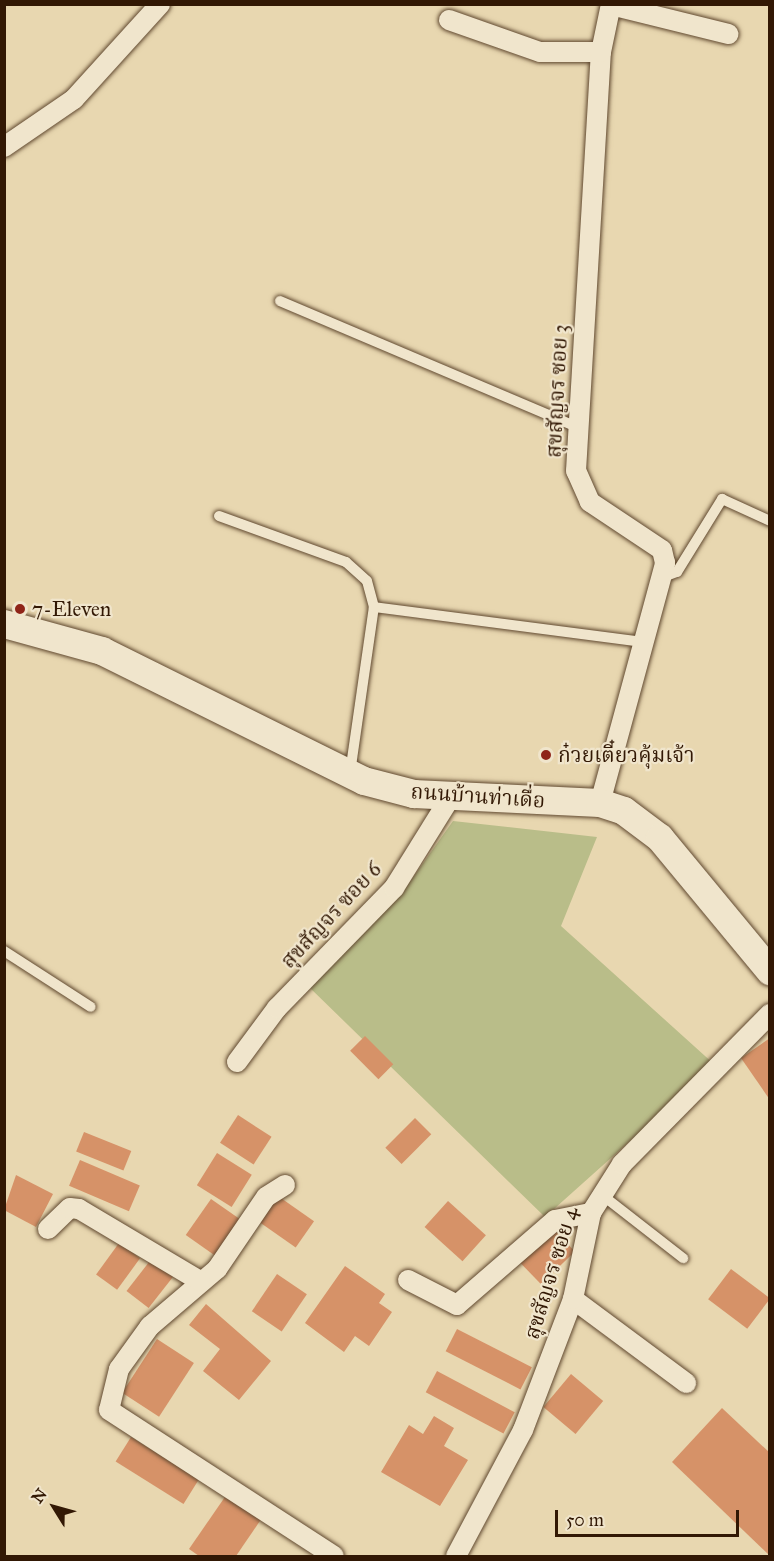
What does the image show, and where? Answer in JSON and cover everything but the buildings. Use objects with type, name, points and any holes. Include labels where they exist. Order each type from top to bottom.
[{"type":"street","points":[[4,147],[74,99],[94,74],[160,4]]},
{"type":"street","points":[[611,5],[728,34]]},
{"type":"street","name":"สุขสัญจร ซอย 3","points":[[600,803],[663,577],[662,550],[590,502],[576,471],[601,52],[611,5]]},
{"type":"street","points":[[449,20],[540,52],[601,52]]},
{"type":"street","points":[[4,131],[94,74]]},
{"type":"street","name":"ถนนบ้านท่าเดื่อ","points":[[4,624],[102,651],[350,774],[414,795],[600,803],[624,811],[660,838],[769,968]]},
{"type":"street","name":"สุขสัญจร ซอย 6","points":[[237,1062],[277,1008],[394,888],[452,795]]},
{"type":"street","name":"สุขสัญจร ซอย 4","points":[[456,1557],[523,1430],[573,1299],[591,1213],[622,1164],[770,1014]]},
{"type":"street","points":[[285,1185],[272,1190],[217,1269],[200,1281],[150,1326],[119,1369],[109,1410],[334,1557]]},
{"type":"street","points":[[48,1229],[70,1208],[79,1209],[200,1281]]},
{"type":"street","points":[[408,1280],[457,1305],[555,1220],[591,1213]]},
{"type":"street","points":[[573,1299],[686,1383]]},
{"type":"lane","points":[[280,301],[579,428]]},
{"type":"lane","points":[[663,577],[677,572],[722,499],[770,521]]},
{"type":"lane","points":[[219,516],[346,562],[367,581],[374,607],[350,774]]},
{"type":"lane","points":[[374,607],[644,642]]},
{"type":"lane","points":[[4,951],[91,1006]]},
{"type":"lane","points":[[602,1195],[683,1258]]},
{"type":"green space","points":[[453,821],[597,837],[561,926],[715,1065],[545,1217],[308,986],[404,890]]},
{"type":"place","name":"7-Eleven","points":[[20,609]]},
{"type":"place","name":"ก๋วยเตี๋ยวคุ้มเจ้า","points":[[546,755]]}]
